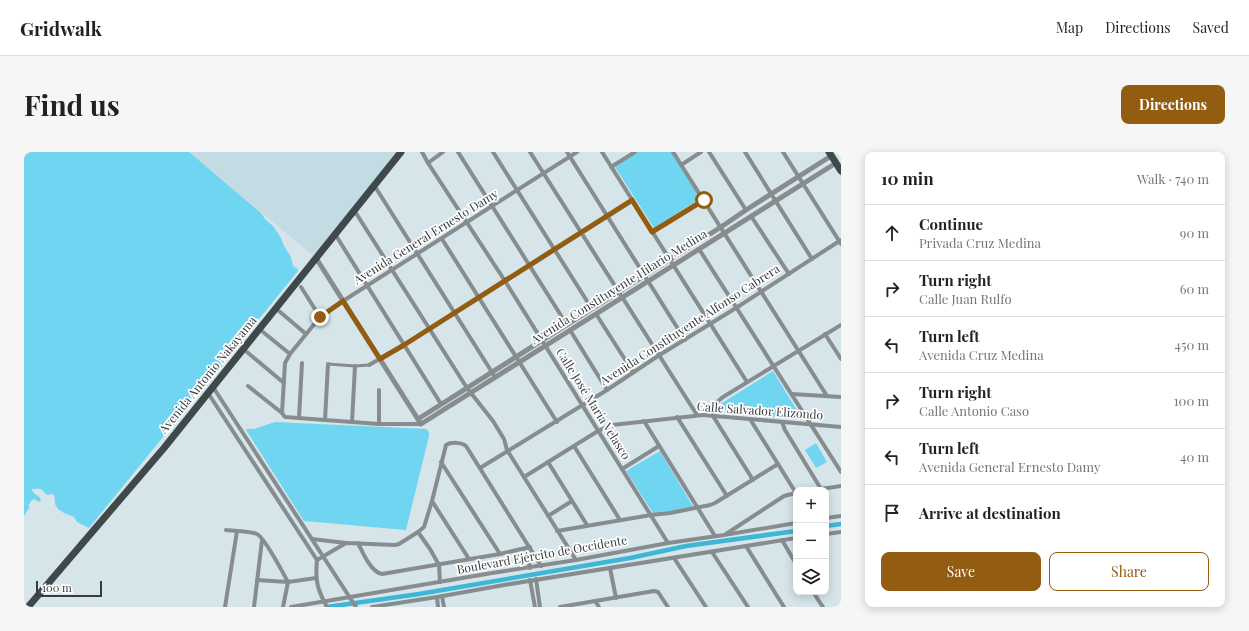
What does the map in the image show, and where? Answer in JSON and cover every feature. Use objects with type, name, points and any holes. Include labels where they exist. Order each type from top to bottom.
[{"type":"main road","name":"Avenida Antonio Nakayama","points":[[28,607],[146,469],[401,152]]},
{"type":"main road","points":[[830,154],[841,171]]},
{"type":"street","name":"Calle José María Velasco","points":[[422,152],[668,543]]},
{"type":"street","points":[[428,163],[444,152]]},
{"type":"street","points":[[458,152],[567,325]]},
{"type":"street","points":[[494,152],[592,309]]},
{"type":"street","points":[[530,152],[696,415]]},
{"type":"street","points":[[567,152],[685,340]]},
{"type":"street","name":"Avenida General Ernesto Damy","points":[[282,413],[285,363],[290,354],[320,317],[577,152]]},
{"type":"street","points":[[602,152],[747,382]]},
{"type":"street","points":[[611,167],[635,152]]},
{"type":"street","points":[[673,152],[827,396]]},
{"type":"street","points":[[682,165],[702,152]]},
{"type":"street","points":[[709,152],[746,210]]},
{"type":"street","points":[[745,152],[812,259]]},
{"type":"street","points":[[783,152],[840,242]]},
{"type":"street","name":"Avenida Constituyente Hilario Medina","points":[[412,425],[418,419],[441,404],[772,194],[830,154]]},
{"type":"street","name":"Avenida Constituyente Hilario Medina","points":[[282,413],[285,417],[379,424],[421,424],[836,163]]},
{"type":"street","points":[[374,185],[495,377]]},
{"type":"street","points":[[325,420],[328,364],[355,366],[369,365],[430,329],[632,200]]},
{"type":"street","points":[[652,232],[704,200]]},
{"type":"street","points":[[354,209],[470,393],[493,421],[504,439],[507,450],[576,560]]},
{"type":"street","points":[[751,216],[788,274]]},
{"type":"street","points":[[335,234],[441,404]]},
{"type":"street","points":[[442,239],[557,422]]},
{"type":"street","name":"Avenida Constituyente Alfonso Cabrera","points":[[480,468],[507,450],[557,422],[658,356],[840,242]]},
{"type":"street","points":[[699,249],[841,472]]},
{"type":"street","points":[[316,258],[421,424]]},
{"type":"street","points":[[301,287],[320,317]]},
{"type":"street","points":[[279,311],[306,334]]},
{"type":"street","points":[[596,314],[633,372]]},
{"type":"street","points":[[753,480],[713,416],[717,402],[841,325]]},
{"type":"street","points":[[570,330],[607,390]]},
{"type":"street","points":[[263,332],[290,354]]},
{"type":"street","points":[[825,334],[841,359]]},
{"type":"street","points":[[247,352],[284,383]]},
{"type":"street","points":[[300,418],[302,362]]},
{"type":"street","points":[[352,422],[355,366]]},
{"type":"street","points":[[248,386],[282,413]]},
{"type":"street","points":[[213,387],[356,607]]},
{"type":"street","points":[[379,390],[379,424]]},
{"type":"street","points":[[208,393],[317,560],[316,578],[318,589],[326,604]]},
{"type":"street","points":[[792,394],[841,397]]},
{"type":"street","name":"Calle Salvador Elizondo","points":[[524,477],[598,431],[612,425],[696,415],[841,427]]},
{"type":"street","points":[[677,417],[726,496]]},
{"type":"street","points":[[750,419],[793,488]]},
{"type":"street","points":[[644,421],[715,536]]},
{"type":"street","points":[[782,422],[785,430],[819,487]]},
{"type":"street","points":[[312,539],[358,544],[394,545],[422,530],[432,501],[446,445],[449,443],[461,444],[466,446],[528,548],[541,566]]},
{"type":"street","points":[[574,446],[620,520]]},
{"type":"street","points":[[622,469],[660,446]]},
{"type":"street","points":[[441,462],[500,554]]},
{"type":"street","points":[[548,462],[587,525]]},
{"type":"street","points":[[557,531],[587,525],[670,513],[715,503],[778,464]]},
{"type":"street","points":[[829,488],[841,486]]},
{"type":"street","points":[[724,536],[784,496],[793,494]]},
{"type":"street","points":[[432,501],[469,559]]},
{"type":"street","points":[[548,516],[572,501]]},
{"type":"street","points":[[829,518],[841,516]]},
{"type":"street","name":"Boulevard Ejército de Occidente","points":[[291,607],[326,604],[440,582],[530,568],[668,543],[724,536],[793,524]]},
{"type":"street","points":[[226,530],[255,534],[260,537],[288,582],[283,607]]},
{"type":"street","points":[[225,607],[237,531]]},
{"type":"street","points":[[418,532],[430,549],[438,565],[440,582]]},
{"type":"street","points":[[829,534],[841,532]]},
{"type":"street","name":"Boulevard Ejército de Occidente","points":[[372,607],[536,579],[793,538]]},
{"type":"street","points":[[254,607],[262,540]]},
{"type":"street","points":[[782,540],[793,559]]},
{"type":"street","points":[[317,560],[346,543]]},
{"type":"street","points":[[358,544],[373,569],[378,574],[438,565],[528,548]]},
{"type":"street","points":[[746,546],[784,607]]},
{"type":"street","points":[[528,548],[530,568]]},
{"type":"street","points":[[712,552],[748,607]]},
{"type":"street","points":[[674,558],[706,607]]},
{"type":"street","points":[[610,568],[616,598]]},
{"type":"street","points":[[257,580],[288,582],[316,578]]},
{"type":"street","points":[[536,579],[540,607]]},
{"type":"street","points":[[530,580],[535,607]]},
{"type":"street","points":[[563,607],[654,591],[658,592],[668,607]]},
{"type":"street","points":[[815,595],[823,607]]},
{"type":"street","points":[[442,596],[444,607]]},
{"type":"street","points":[[437,597],[438,607]]},
{"type":"street","points":[[595,601],[599,607]]},
{"type":"shaded area","points":[[24,152],[189,152],[261,213],[274,227],[291,257],[293,266],[298,269],[298,271],[89,528],[77,522],[74,517],[58,509],[55,504],[54,495],[47,495],[40,489],[32,489],[41,500],[39,502],[34,499],[31,501],[28,506],[30,507],[24,516]]},
{"type":"shaded area","points":[[189,152],[401,152],[316,258]]},
{"type":"shaded area","points":[[638,152],[671,152],[701,198],[654,228],[615,167]]},
{"type":"shaded area","points":[[773,371],[803,420],[717,412],[722,403]]},
{"type":"shaded area","points":[[275,422],[427,429],[429,436],[406,530],[304,521],[246,430]]},
{"type":"shaded area","points":[[816,443],[827,462],[816,468],[805,450]]},
{"type":"shaded area","points":[[660,451],[694,508],[653,513],[626,471]]},
{"type":"waterway","points":[[829,526],[841,524]]},
{"type":"waterway","points":[[327,607],[419,594],[630,558],[686,546],[793,531]]},
{"type":"route","points":[[320,317],[343,301],[380,359],[632,200],[652,232],[704,200]]}]
